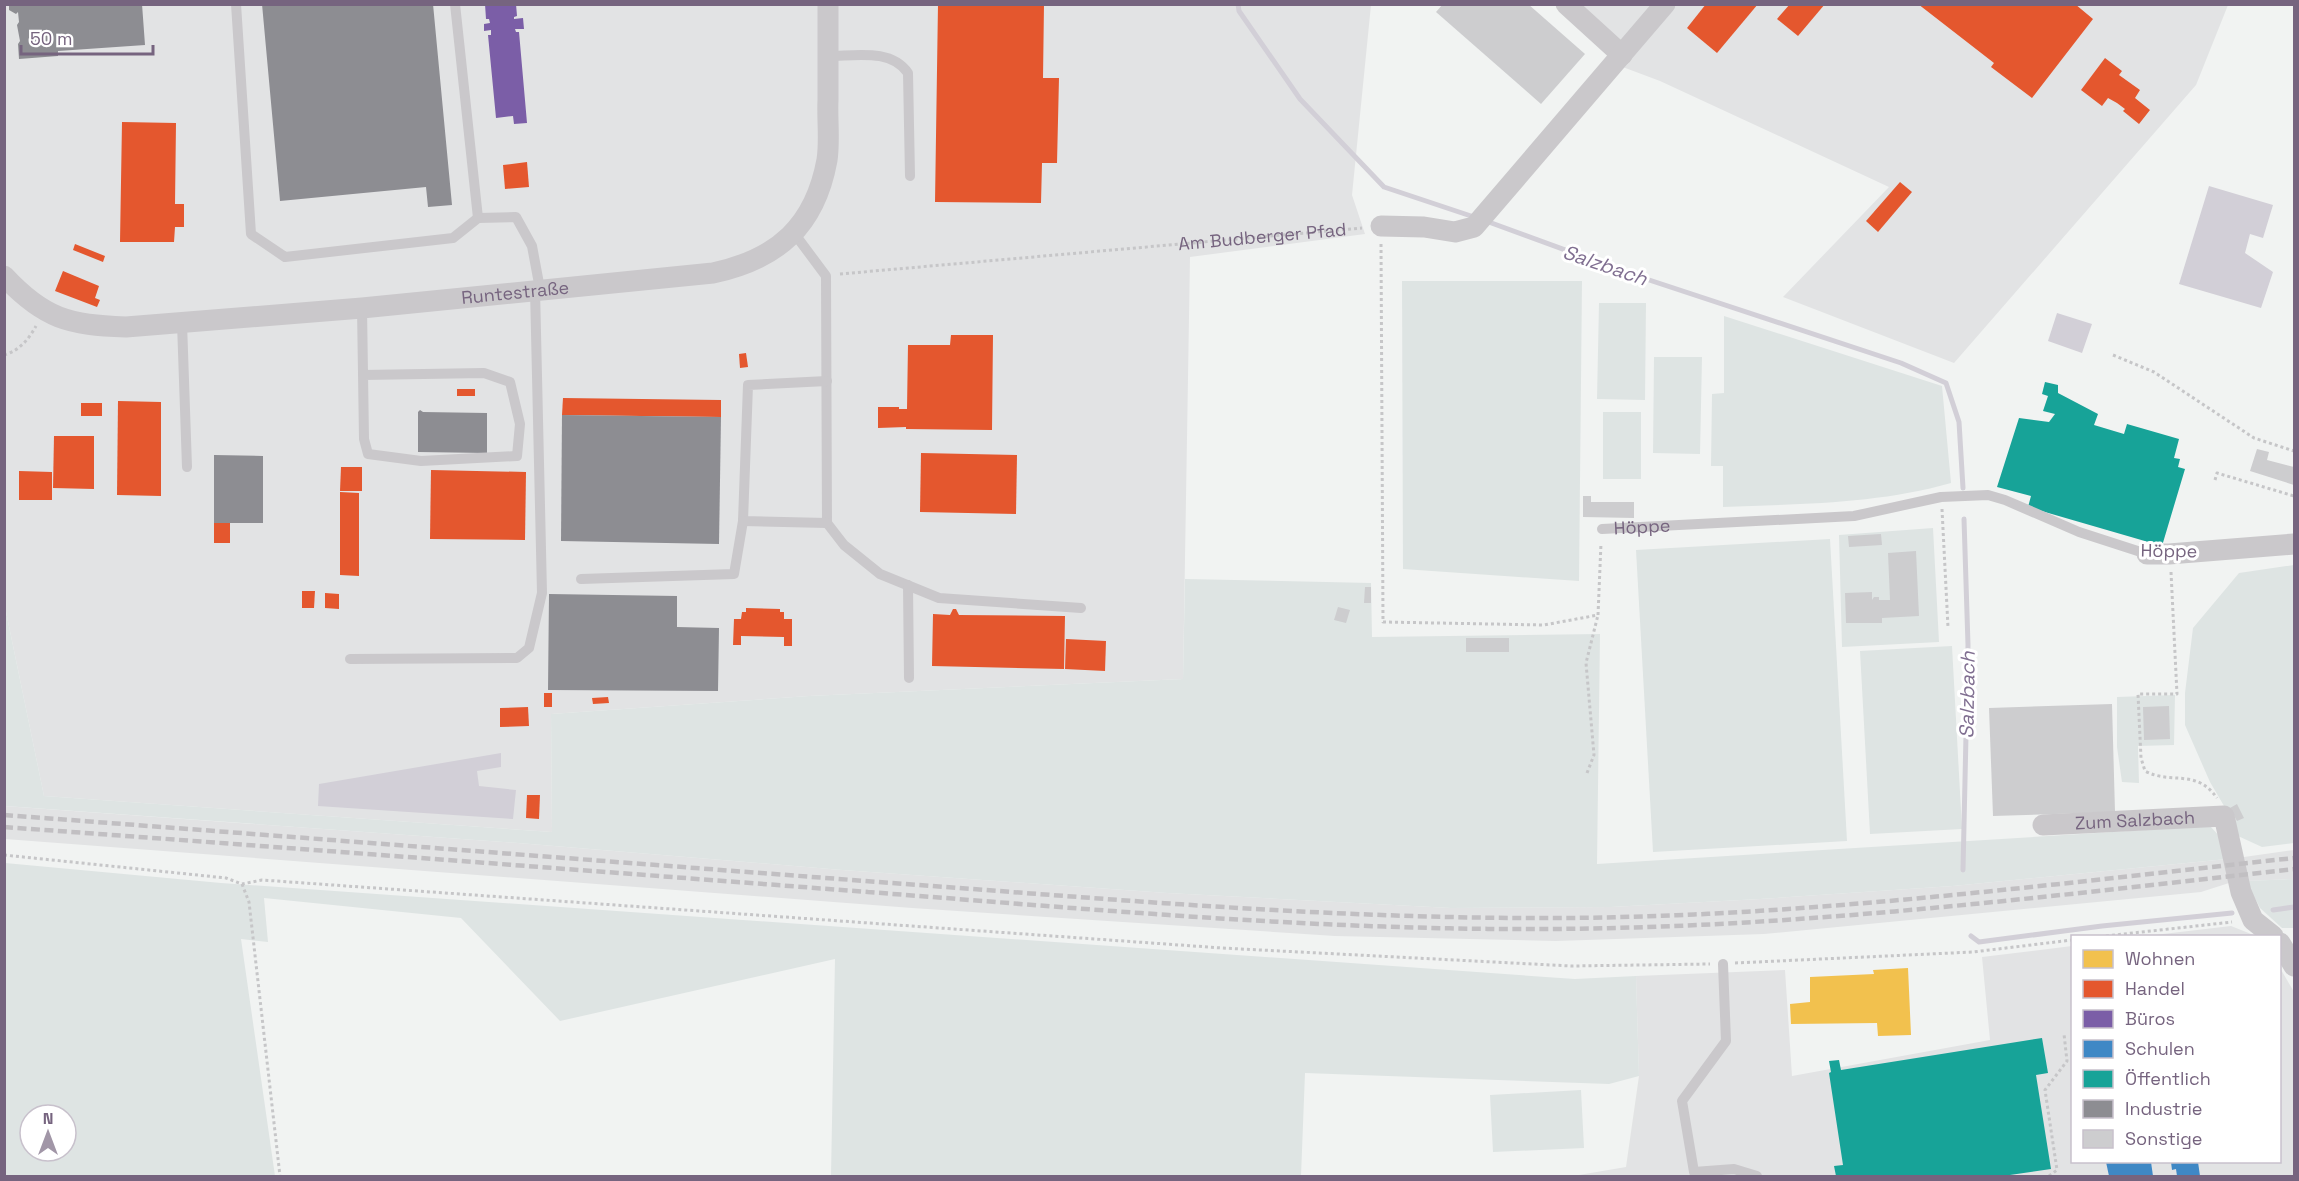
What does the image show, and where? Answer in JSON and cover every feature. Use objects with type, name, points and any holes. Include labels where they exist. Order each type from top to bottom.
[{"type":"street","name":"Runtestraße","points":[[4,276],[23,297],[68,322],[92,326],[126,327],[362,308],[713,273],[740,267],[766,255],[794,233],[810,213],[821,185],[827,157],[828,4]]},
{"type":"street","points":[[1566,4],[1622,55]]},
{"type":"street","points":[[1381,226],[1424,227],[1455,232],[1474,227],[1665,4]]},
{"type":"street","name":"Höppe","points":[[2146,554],[2295,544]]},
{"type":"street","points":[[2224,816],[2241,892],[2253,920],[2272,935]]},
{"type":"street","name":"Zum Salzbach","points":[[2043,825],[2224,816]]},
{"type":"street","points":[[2281,945],[2295,966]]},
{"type":"lane","points":[[236,4],[251,234],[285,257],[453,238],[478,218],[516,217],[532,246],[537,289],[542,593],[529,648],[517,658],[350,659]]},
{"type":"lane","points":[[455,4],[478,218]]},
{"type":"lane","points":[[828,56],[883,56],[902,65],[908,73],[910,176]]},
{"type":"lane","points":[[794,233],[826,276],[827,523],[844,545],[880,574],[939,598],[1081,608]]},
{"type":"lane","points":[[362,308],[363,375],[364,439],[368,454],[421,461],[517,456],[520,424],[510,382],[484,373],[363,375]]},
{"type":"lane","points":[[182,323],[187,467]]},
{"type":"lane","points":[[581,579],[734,574],[743,521],[748,385],[827,381]]},
{"type":"lane","name":"Höppe","points":[[1602,529],[1854,516],[1941,496],[1988,495],[2079,532],[2146,554]]},
{"type":"lane","points":[[743,521],[827,523]]},
{"type":"lane","points":[[908,585],[909,678]]},
{"type":"lane","points":[[1723,964],[1726,1041],[1682,1101],[1683,1111],[1694,1172],[1734,1169],[1757,1176]]},
{"type":"path","name":"Am Budberger Pfad","points":[[826,276],[1381,226]]},
{"type":"path","points":[[1381,226],[1383,622],[1544,624],[1598,615]]},
{"type":"path","points":[[4,355],[14,352],[31,335],[45,311]]},
{"type":"path","points":[[2113,355],[2154,372],[2254,438],[2295,451]]},
{"type":"path","points":[[2215,480],[2217,473],[2295,496]]},
{"type":"path","points":[[1941,496],[1948,627]]},
{"type":"path","name":"Höppe","points":[[1587,773],[1594,755],[1586,663],[1598,615],[1602,529]]},
{"type":"path","name":"Zum Salzbach","points":[[2169,554],[2177,694],[2139,694],[2141,758],[2145,771],[2154,776],[2191,779],[2210,787],[2220,801],[2224,816]]},
{"type":"path","points":[[4,855],[226,878],[243,884],[261,880],[1222,948],[1570,966],[1723,964],[1973,952],[2071,940]]},
{"type":"path","points":[[243,884],[249,902],[280,1176]]},
{"type":"path","points":[[2115,935],[2253,920]]},
{"type":"path","points":[[2049,1176],[2056,1170],[2045,1090],[2067,1061],[2064,1034]]},
{"type":"shaded area","points":[[4,5],[1371,5],[1352,195],[1365,234],[1190,257],[1183,679],[809,696],[551,714],[552,832],[44,796],[4,602]]},
{"type":"shaded area","points":[[1555,5],[2228,5],[2196,85],[1954,363],[1783,297],[1889,187],[1660,81],[1620,66]]},
{"type":"shaded area","points":[[2209,186],[2273,205],[2263,238],[2250,234],[2245,253],[2273,272],[2261,308],[2179,284]]},
{"type":"shaded area","points":[[1402,281],[1582,281],[1579,581],[1403,569]]},
{"type":"shaded area","points":[[1599,303],[1646,303],[1645,400],[1597,399]]},
{"type":"shaded area","points":[[2057,313],[2092,324],[2082,353],[2048,341]]},
{"type":"shaded area","points":[[1724,316],[1942,386],[1951,483],[1867,499],[1723,507],[1723,466],[1711,466],[1712,394],[1724,393]]},
{"type":"shaded area","points":[[1654,357],[1702,357],[1700,454],[1653,453]]},
{"type":"shaded area","points":[[1603,412],[1641,412],[1641,479],[1603,479]]},
{"type":"shaded area","points":[[1933,528],[1939,642],[1842,647],[1839,535]]},
{"type":"shaded area","points":[[1830,539],[1847,841],[1653,852],[1636,550]]},
{"type":"shaded area","points":[[2294,565],[2294,843],[2262,847],[2238,836],[2210,782],[2185,725],[2185,693],[2193,628],[2239,573]]},
{"type":"shaded area","points":[[1185,579],[1371,583],[1372,637],[1600,634],[1597,864],[2210,826],[2222,839],[2227,859],[1953,886],[1760,899],[1611,907],[1451,908],[1167,893],[5,806],[4,602],[44,796],[552,832],[551,714],[809,696],[1183,679]]},
{"type":"shaded area","points":[[1952,646],[1962,829],[1870,834],[1860,651]]},
{"type":"shaded area","points":[[2175,695],[2174,745],[2138,746],[2139,783],[2122,782],[2117,747],[2117,697]]},
{"type":"shaded area","points":[[501,753],[501,767],[477,771],[479,786],[516,790],[513,819],[318,806],[319,784]]},
{"type":"shaded area","points":[[4,806],[1167,893],[1451,908],[1611,907],[1760,899],[1953,886],[2227,859],[2229,883],[2201,892],[1764,934],[1556,941],[1335,936],[912,908],[5,839]]},
{"type":"shaded area","points":[[2294,850],[2294,879],[2246,881],[2244,857]]},
{"type":"shaded area","points":[[5,863],[221,883],[1575,979],[1636,976],[1639,1076],[1609,1084],[1305,1073],[1301,1176],[831,1176],[835,959],[560,1021],[461,918],[264,898],[268,942],[241,939],[275,1176],[5,1176]]},
{"type":"shaded area","points":[[2294,879],[2294,928],[2282,928],[2260,908],[2246,881]]},
{"type":"shaded area","points":[[2231,926],[2254,935],[2154,935]]},
{"type":"shaded area","points":[[2071,946],[2071,1163],[2281,1163],[2281,970],[2294,992],[2294,1176],[1573,1176],[1626,1167],[1639,1076],[1636,976],[1785,970],[1792,1076],[1990,1040],[1982,957]]},
{"type":"shaded area","points":[[1581,1090],[1584,1148],[1493,1152],[1490,1095]]},
{"type":"building: Wohnen","points":[[1908,968],[1911,1035],[1878,1036],[1877,1023],[1791,1024],[1790,1004],[1810,1002],[1810,977],[1874,974],[1873,970]]},
{"type":"building: Handel","points":[[938,4],[1044,4],[1043,78],[1059,78],[1057,163],[1042,163],[1041,203],[935,202]]},
{"type":"building: Handel","points":[[1706,4],[1758,4],[1717,53],[1687,28]]},
{"type":"building: Handel","points":[[1790,4],[1825,4],[1798,36],[1777,19]]},
{"type":"building: Handel","points":[[1918,4],[2075,4],[2093,19],[2032,98],[1991,67],[1994,63]]},
{"type":"building: Handel","points":[[2105,58],[2122,71],[2119,75],[2140,90],[2135,98],[2150,110],[2139,124],[2117,103],[2108,98],[2102,106],[2081,90]]},
{"type":"building: Handel","points":[[122,122],[176,123],[175,204],[184,204],[184,227],[175,227],[174,242],[120,242]]},
{"type":"building: Handel","points":[[527,162],[529,187],[505,189],[503,165]]},
{"type":"building: Handel","points":[[1900,182],[1912,192],[1878,232],[1866,221]]},
{"type":"building: Handel","points":[[75,244],[105,256],[103,262],[73,250]]},
{"type":"building: Handel","points":[[63,271],[99,286],[95,298],[100,300],[97,307],[55,291]]},
{"type":"building: Handel","points":[[951,335],[993,335],[992,430],[878,428],[878,407],[907,409],[908,345],[950,345]]},
{"type":"building: Handel","points":[[746,353],[748,367],[740,368],[739,354]]},
{"type":"building: Handel","points":[[457,389],[475,389],[475,396],[457,396]]},
{"type":"building: Handel","points":[[563,398],[721,400],[721,417],[562,415]]},
{"type":"building: Handel","points":[[118,401],[161,402],[161,496],[117,495]]},
{"type":"building: Handel","points":[[81,403],[102,403],[102,416],[81,416]]},
{"type":"building: Handel","points":[[54,436],[94,436],[94,489],[53,488]]},
{"type":"building: Handel","points":[[921,453],[1017,455],[1016,514],[920,512]]},
{"type":"building: Handel","points":[[341,467],[362,467],[362,491],[340,491]]},
{"type":"building: Handel","points":[[431,470],[526,472],[525,540],[430,539]]},
{"type":"building: Handel","points":[[19,471],[52,472],[52,500],[19,500]]},
{"type":"building: Handel","points":[[340,492],[359,493],[359,576],[340,575]]},
{"type":"building: Handel","points":[[214,523],[230,523],[230,543],[214,543]]},
{"type":"building: Handel","points":[[302,591],[315,591],[314,608],[302,608]]},
{"type":"building: Handel","points":[[325,593],[339,594],[339,609],[325,608]]},
{"type":"building: Handel","points":[[746,608],[780,609],[780,612],[784,612],[784,619],[792,619],[792,646],[784,646],[784,637],[741,636],[741,645],[733,645],[734,619],[741,619],[742,612],[746,612]]},
{"type":"building: Handel","points":[[953,609],[956,609],[959,615],[1065,616],[1064,669],[932,666],[933,614],[950,615]]},
{"type":"building: Handel","points":[[1066,639],[1106,641],[1105,671],[1065,669]]},
{"type":"building: Handel","points":[[544,693],[552,693],[552,707],[544,707]]},
{"type":"building: Handel","points":[[608,697],[609,703],[593,704],[592,698]]},
{"type":"building: Handel","points":[[528,707],[529,726],[500,727],[500,708]]},
{"type":"building: Handel","points":[[527,795],[540,795],[539,819],[526,818]]},
{"type":"building: Büros","points":[[485,4],[516,4],[517,16],[514,19],[523,18],[524,29],[515,29],[519,32],[527,123],[514,124],[513,116],[496,118],[488,35],[491,35],[491,30],[484,31],[484,24],[490,23],[489,19],[486,19]]},
{"type":"building: Schulen","points":[[2106,1163],[2151,1163],[2153,1176],[2109,1176]]},
{"type":"building: Schulen","points":[[2171,1163],[2198,1163],[2200,1176],[2177,1176],[2176,1169],[2172,1170]]},
{"type":"building: Öffentlich","points":[[2045,382],[2058,385],[2058,393],[2098,414],[2094,425],[2124,434],[2127,424],[2179,439],[2174,458],[2180,459],[2178,467],[2185,469],[2162,546],[2028,507],[2031,496],[1997,487],[2019,418],[2049,422],[2055,414],[2043,411],[2048,396],[2042,394]]},
{"type":"building: Öffentlich","points":[[2042,1038],[2048,1073],[2036,1075],[2051,1169],[2003,1176],[1836,1176],[1834,1166],[1843,1165],[1829,1061],[1839,1060],[1841,1070]]},
{"type":"building: Industrie","points":[[9,4],[142,4],[145,45],[58,51],[58,56],[19,59],[18,12],[16,14],[9,10]]},
{"type":"building: Industrie","points":[[262,4],[433,4],[452,205],[428,207],[426,187],[280,201]]},
{"type":"building: Industrie","points":[[420,410],[423,412],[487,413],[487,453],[418,452],[418,412]]},
{"type":"building: Industrie","points":[[562,415],[721,417],[719,544],[561,541]]},
{"type":"building: Industrie","points":[[214,455],[263,456],[263,523],[214,523]]},
{"type":"building: Industrie","points":[[549,594],[677,596],[677,627],[719,628],[718,691],[548,690]]},
{"type":"building: Sonstige","points":[[1443,4],[1528,4],[1585,54],[1541,104],[1436,12]]},
{"type":"building: Sonstige","points":[[2257,449],[2269,452],[2267,460],[2294,467],[2294,485],[2250,471]]},
{"type":"building: Sonstige","points":[[1583,496],[1591,496],[1591,502],[1634,502],[1634,518],[1583,517]]},
{"type":"building: Sonstige","points":[[1881,534],[1882,545],[1849,547],[1848,536]]},
{"type":"building: Sonstige","points":[[1916,551],[1919,616],[1882,618],[1882,623],[1846,623],[1845,593],[1872,592],[1872,600],[1874,597],[1879,597],[1879,600],[1890,600],[1888,553]]},
{"type":"building: Sonstige","points":[[1365,587],[1371,587],[1371,603],[1364,603]]},
{"type":"building: Sonstige","points":[[1338,607],[1350,610],[1346,623],[1334,620]]},
{"type":"building: Sonstige","points":[[1466,638],[1509,638],[1509,652],[1466,652]]},
{"type":"building: Sonstige","points":[[2112,704],[2115,812],[1993,816],[1989,708]]},
{"type":"building: Sonstige","points":[[2169,706],[2170,739],[2144,740],[2143,707]]},
{"type":"building: Sonstige","points":[[2237,804],[2244,818],[2237,821],[2230,808]]},
{"type":"waterway","name":"Salzbach","points":[[1238,4],[1239,11],[1300,99],[1384,187],[1477,218]]},
{"type":"waterway","name":"Salzbach","points":[[1486,221],[1631,274],[1901,363],[1946,383],[1959,422],[1963,488]]},
{"type":"waterway","name":"Salzbach","points":[[1963,870],[1968,645],[1964,519]]},
{"type":"waterway","name":"Salzbach","points":[[2273,910],[2294,907]]},
{"type":"waterway","name":"Salzbach","points":[[1971,936],[1979,942],[2102,926],[2232,913]]},
{"type":"railway","points":[[4,815],[1125,900],[1289,911],[1454,917],[1631,917],[1821,907],[2294,858]]},
{"type":"railway","points":[[4,827],[1118,911],[1285,922],[1452,928],[1631,928],[1726,924],[1916,910],[2294,869]]}]
